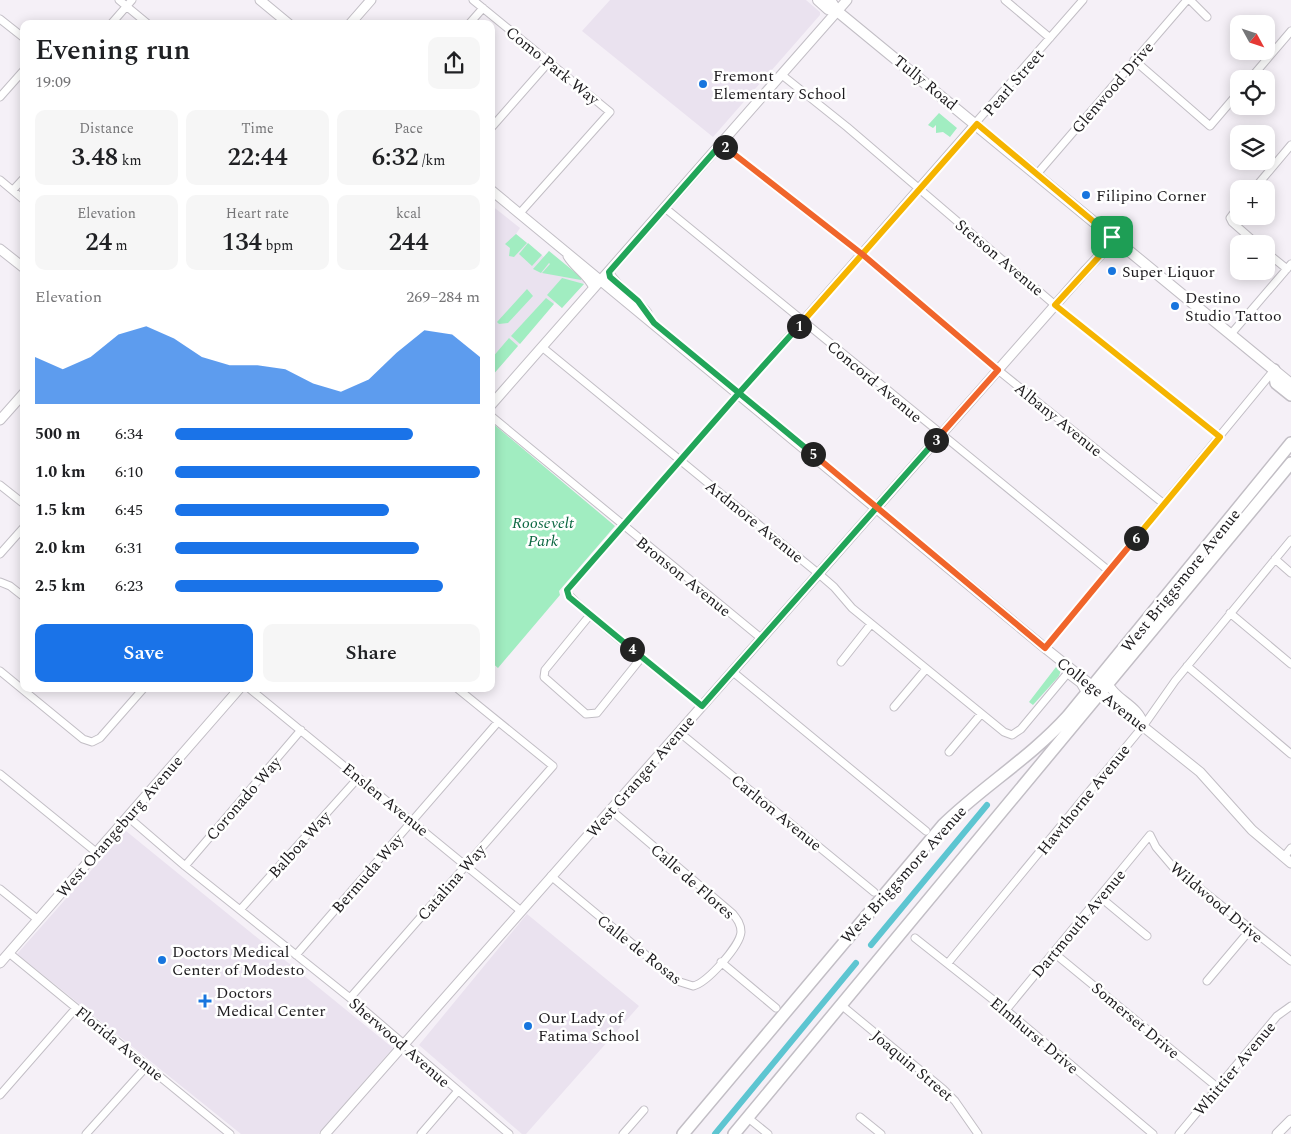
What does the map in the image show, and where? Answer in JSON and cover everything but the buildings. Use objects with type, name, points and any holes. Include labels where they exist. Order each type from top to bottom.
[{"type":"main road","name":"Tully Road","points":[[818,0],[828,9],[837,11]]},
{"type":"main road","name":"Tully Road","points":[[830,0],[837,11],[977,124],[1291,384]]},
{"type":"main road","points":[[1274,370],[1276,383],[1291,395]]},
{"type":"main road","name":"West Briggsmore Avenue","points":[[734,1134],[1291,444]]},
{"type":"main road","name":"West Briggsmore Avenue","points":[[683,1134],[746,1056],[943,826],[971,798],[1043,743],[1095,687],[1291,463]]},
{"type":"main road","points":[[1276,482],[1291,472]]},
{"type":"street","points":[[118,0],[143,20]]},
{"type":"street","points":[[114,20],[132,0]]},
{"type":"street","points":[[260,0],[284,20]]},
{"type":"street","points":[[354,20],[371,0]]},
{"type":"street","name":"Como Park Way","points":[[473,0],[610,112],[520,213]]},
{"type":"street","points":[[495,400],[847,0]]},
{"type":"street","points":[[1005,0],[1050,38]]},
{"type":"street","name":"Pearl Street","points":[[590,615],[567,592],[739,393],[977,124],[1083,0]]},
{"type":"street","points":[[1188,0],[1207,17]]},
{"type":"street","name":"Glenwood Drive","points":[[1037,174],[1188,0]]},
{"type":"street","points":[[472,20],[483,8]]},
{"type":"street","points":[[0,19],[20,35]]},
{"type":"street","points":[[1258,70],[1291,31]]},
{"type":"street","points":[[1134,60],[1210,126],[1230,103]]},
{"type":"street","points":[[495,123],[549,62]]},
{"type":"street","points":[[0,97],[20,74]]},
{"type":"street","name":"Stetson Avenue","points":[[782,75],[848,127],[1055,305],[1220,437]]},
{"type":"street","name":"Albany Avenue","points":[[721,144],[862,254],[998,370],[1164,504]]},
{"type":"street","points":[[1262,180],[1291,145]]},
{"type":"street","points":[[0,180],[20,196]]},
{"type":"street","points":[[13,190],[20,182]]},
{"type":"street","name":"College Avenue","points":[[495,193],[877,507],[1045,648],[1047,656],[1095,687],[1144,725],[1206,778],[1252,830],[1287,860]]},
{"type":"street","name":"Concord Avenue","points":[[665,208],[940,435],[1109,571]]},
{"type":"street","points":[[1234,225],[1246,235]]},
{"type":"street","name":"West Granger Avenue","points":[[325,1134],[1105,250],[1112,237]]},
{"type":"street","points":[[0,249],[20,265]]},
{"type":"street","points":[[565,251],[574,266],[588,278],[594,288]]},
{"type":"street","points":[[1232,334],[1289,266],[1275,257]]},
{"type":"street","points":[[609,272],[614,282],[638,301],[654,323]]},
{"type":"street","name":"Ardmore Avenue","points":[[542,347],[819,574],[871,624],[1004,732],[1009,735],[1016,733],[1069,670]]},
{"type":"street","points":[[1045,648],[1274,370]]},
{"type":"street","points":[[0,420],[20,398]]},
{"type":"street","name":"Bronson Avenue","points":[[495,419],[762,639]]},
{"type":"street","points":[[0,485],[20,501]]},
{"type":"street","points":[[0,554],[20,532]]},
{"type":"street","name":"Hawthorne Avenue","points":[[948,963],[1144,725],[1186,666],[1291,540]]},
{"type":"street","points":[[1275,559],[1291,573]]},
{"type":"street","points":[[0,582],[10,586],[20,594]]},
{"type":"street","points":[[1230,613],[1291,664]]},
{"type":"street","points":[[642,657],[597,713],[586,714],[546,681],[544,677],[545,670],[590,615],[642,657],[702,706]]},
{"type":"street","points":[[841,662],[871,624]]},
{"type":"street","points":[[1186,666],[1291,754]]},
{"type":"street","points":[[894,708],[926,669]]},
{"type":"street","points":[[1069,670],[1081,683],[1112,690],[1140,714],[1146,716],[1151,714]]},
{"type":"street","points":[[0,671],[20,687]]},
{"type":"street","points":[[733,672],[926,831]]},
{"type":"street","points":[[26,692],[83,739],[92,742],[100,738],[138,692]]},
{"type":"street","name":"West Orangeburg Avenue","points":[[0,963],[235,692]]},
{"type":"street","name":"Enslen Avenue","points":[[254,692],[521,911]]},
{"type":"street","points":[[462,692],[498,722]]},
{"type":"street","points":[[949,752],[981,714]]},
{"type":"street","points":[[1140,714],[1144,725]]},
{"type":"street","name":"Catalina Way","points":[[350,998],[553,766],[498,722]]},
{"type":"street","name":"Bermuda Way","points":[[296,955],[498,722]]},
{"type":"street","name":"Coronado Way","points":[[185,866],[302,730]]},
{"type":"street","name":"Carlton Avenue","points":[[679,732],[874,892]]},
{"type":"street","points":[[0,774],[96,852]]},
{"type":"street","name":"Balboa Way","points":[[240,910],[358,778]]},
{"type":"street","name":"Calle de Flores","points":[[611,810],[736,918],[740,927],[740,937],[721,962]]},
{"type":"street","name":"Sherwood Avenue","points":[[128,817],[185,866],[350,998],[457,1092],[509,1134]]},
{"type":"street","name":"Dartmouth Avenue","points":[[1006,1010],[1150,835]]},
{"type":"street","name":"Wildwood Drive","points":[[1150,835],[1156,847],[1173,867],[1291,961]]},
{"type":"street","points":[[1287,860],[1291,848]]},
{"type":"street","name":"Calle de Rosas","points":[[551,876],[681,984],[693,986],[702,983],[721,962]]},
{"type":"street","points":[[0,889],[37,919]]},
{"type":"street","points":[[1100,897],[1147,936]]},
{"type":"street","points":[[1208,981],[1250,930]]},
{"type":"street","name":"Elmhurst Drive","points":[[915,938],[1006,1010],[1153,1134]]},
{"type":"street","name":"Florida Avenue","points":[[9,953],[230,1134]]},
{"type":"street","name":"Somerset Drive","points":[[1054,953],[1217,1087]]},
{"type":"street","points":[[721,962],[776,1008]]},
{"type":"street","name":"Joaquin Street","points":[[840,1004],[955,1101],[978,1134]]},
{"type":"street","name":"Whittier Avenue","points":[[1179,1134],[1277,1016],[1291,1006]]},
{"type":"street","points":[[0,1094],[76,1008]]},
{"type":"street","points":[[86,1134],[147,1066]]},
{"type":"street","points":[[421,1134],[457,1092]]},
{"type":"street","points":[[623,1134],[644,1110]]},
{"type":"street","points":[[1277,1134],[1288,1122],[1291,1113]]},
{"type":"street","points":[[748,1117],[768,1134]]},
{"type":"street","points":[[860,1117],[881,1134]]},
{"type":"shaded area","name":"Fremont Elementary School","points":[[610,0],[806,0],[820,12],[820,15],[713,137],[582,31]]},
{"type":"shaded area","points":[[495,208],[520,228],[516,234],[544,257],[549,251],[585,282],[562,308],[555,302],[495,372]]},
{"type":"shaded area","name":"Doctors Medical Center","points":[[126,831],[393,1048],[318,1134],[241,1134],[17,954]]},
{"type":"shaded area","name":"Our Lady of Fatima School","points":[[527,914],[639,1006],[526,1134],[522,1134],[419,1045]]},
{"type":"green space","points":[[939,113],[957,128],[950,137],[943,132],[936,133],[936,125],[933,128],[928,125]]},
{"type":"green space","points":[[516,234],[527,243],[514,257],[509,256],[510,248],[505,244]]},
{"type":"green space","points":[[528,243],[542,255],[532,266],[519,254]]},
{"type":"green space","points":[[549,251],[582,278],[581,280],[542,273],[549,263],[541,273],[533,269]]},
{"type":"green space","points":[[562,278],[584,284],[562,308],[547,295]]},
{"type":"green space","points":[[527,289],[533,296],[508,323],[499,324],[497,322]]},
{"type":"green space","points":[[546,298],[554,304],[520,344],[511,336]]},
{"type":"green space","points":[[509,338],[518,346],[495,372],[495,354]]},
{"type":"green space","name":"Roosevelt Park","points":[[495,425],[615,526],[559,591],[560,595],[498,668],[495,665]]},
{"type":"green space","points":[[1056,667],[1061,670],[1059,676],[1033,705],[1029,702]]},
{"type":"waterway","points":[[871,945],[987,805]]},
{"type":"waterway","points":[[715,1134],[856,963]]},
{"type":"place","name":"Fremont Elementary School","points":[[703,84]]},
{"type":"place","name":"Filipino Corner","points":[[1086,195]]},
{"type":"place","name":"Super Liquor","points":[[1112,271]]},
{"type":"place","name":"Destino Studio Tattoo","points":[[1175,306]]},
{"type":"place","name":"Doctors Medical Center of Modesto","points":[[162,960]]},
{"type":"place","name":"Doctors Medical Center","points":[[205,1001]]},
{"type":"place","name":"Our Lady of Fatima School","points":[[528,1026]]},
{"type":"route","points":[[1112,237],[977,124],[944,162],[919,189],[862,254],[833,286],[739,393],[654,323],[638,301],[614,282],[609,272],[721,144],[862,254],[998,370],[940,435],[917,462],[877,507],[733,672],[702,706],[569,597],[567,590],[739,393],[871,502],[877,507],[884,513],[1045,648],[1220,437],[1055,305],[1105,250],[1112,237]]}]
